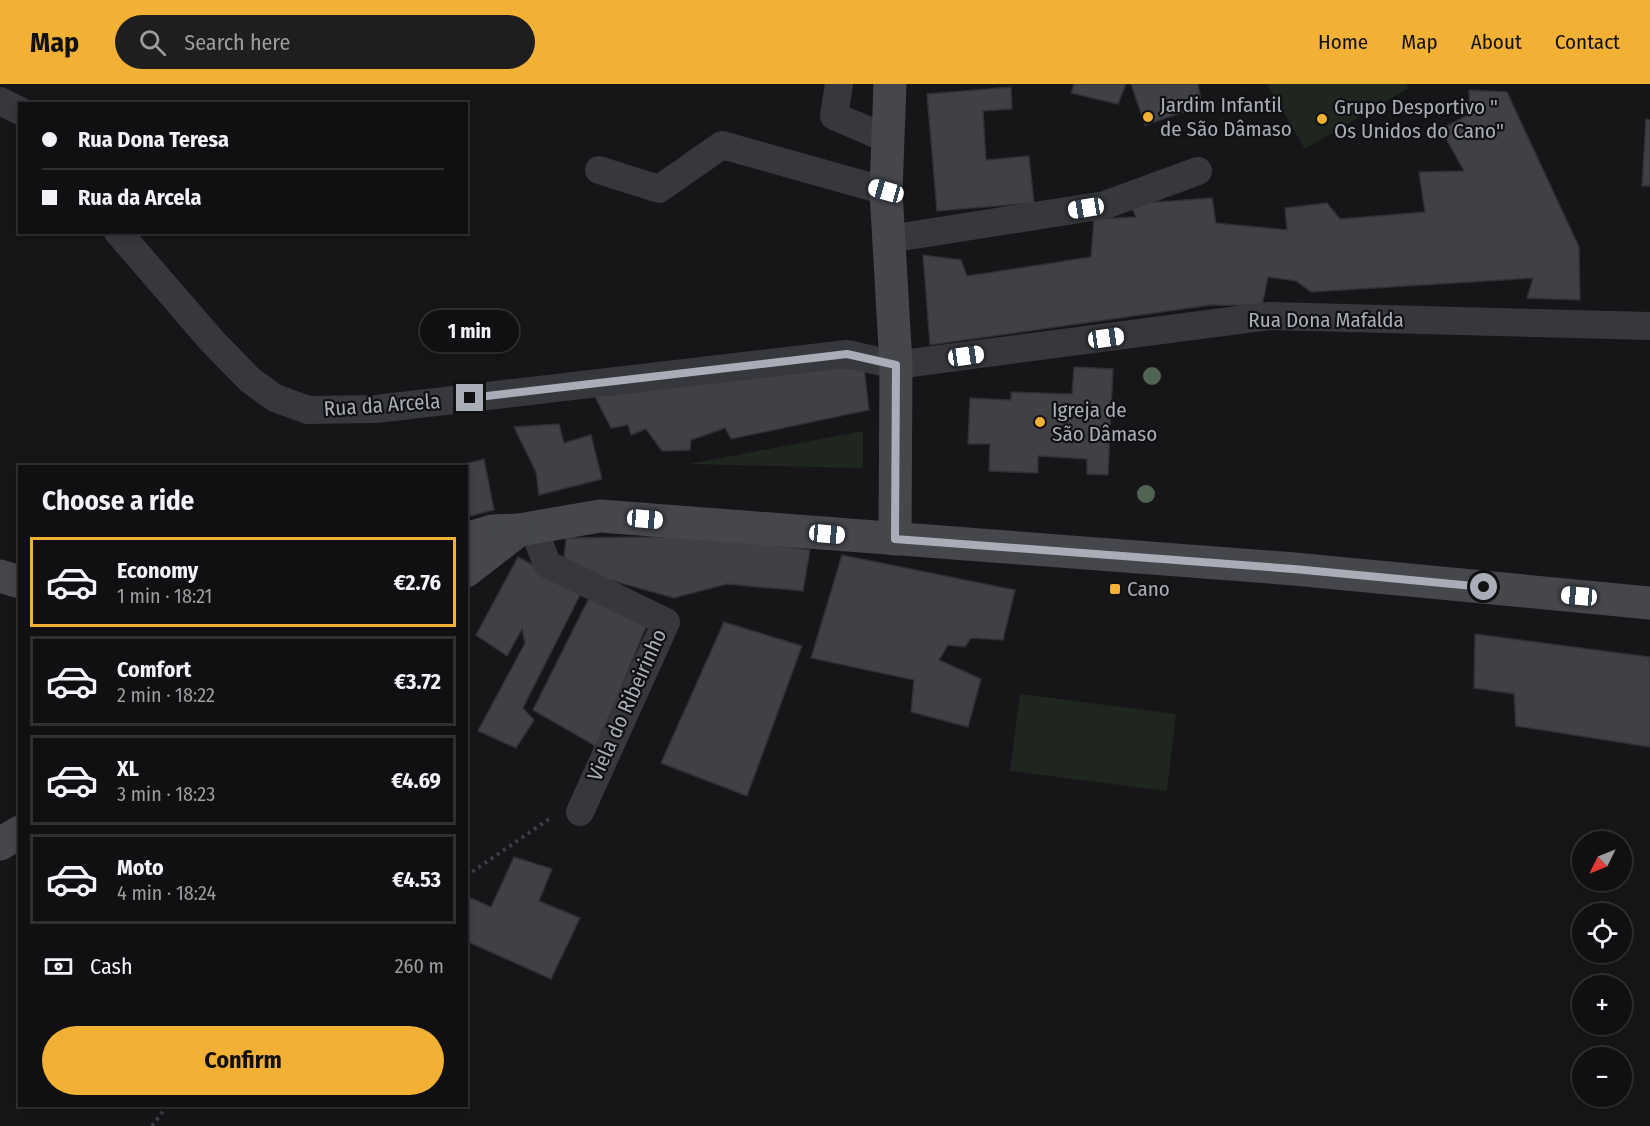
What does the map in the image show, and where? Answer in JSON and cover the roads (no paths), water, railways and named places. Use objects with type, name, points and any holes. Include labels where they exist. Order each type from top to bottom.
[{"type":"street","points":[[839,84],[834,116],[888,139]]},
{"type":"street","points":[[890,84],[886,191],[896,365],[895,539]]},
{"type":"street","points":[[0,101],[18,110]]},
{"type":"street","points":[[599,170],[658,189],[722,145],[886,191]]},
{"type":"street","points":[[889,239],[1106,205],[1198,171]]},
{"type":"street","name":"Rua da Arcela","points":[[120,234],[212,341],[250,380],[276,398],[308,410],[376,409],[847,354],[896,365]]},
{"type":"street","name":"Rua Dona Mafalda","points":[[896,365],[1269,316],[1650,327]]},
{"type":"street","points":[[468,538],[492,531],[526,529],[600,516],[1294,569],[1650,603]]},
{"type":"street","points":[[468,570],[526,529]]},
{"type":"street","name":"Viela do Ribeirinho","points":[[526,529],[547,564],[666,622],[583,803]]},
{"type":"street","points":[[0,576],[18,581]]},
{"type":"street","points":[[0,844],[18,833]]},
{"type":"place","name":"Jardim Infantil de São Dâmaso","points":[[1148,117]]},
{"type":"place","name":"Grupo Desportivo \" Os Unidos do Cano\"","points":[[1322,119]]},
{"type":"place","name":"Igreja de São Dâmaso","points":[[1040,422]]},
{"type":"place","name":"Cano","points":[[1115,589]]}]
